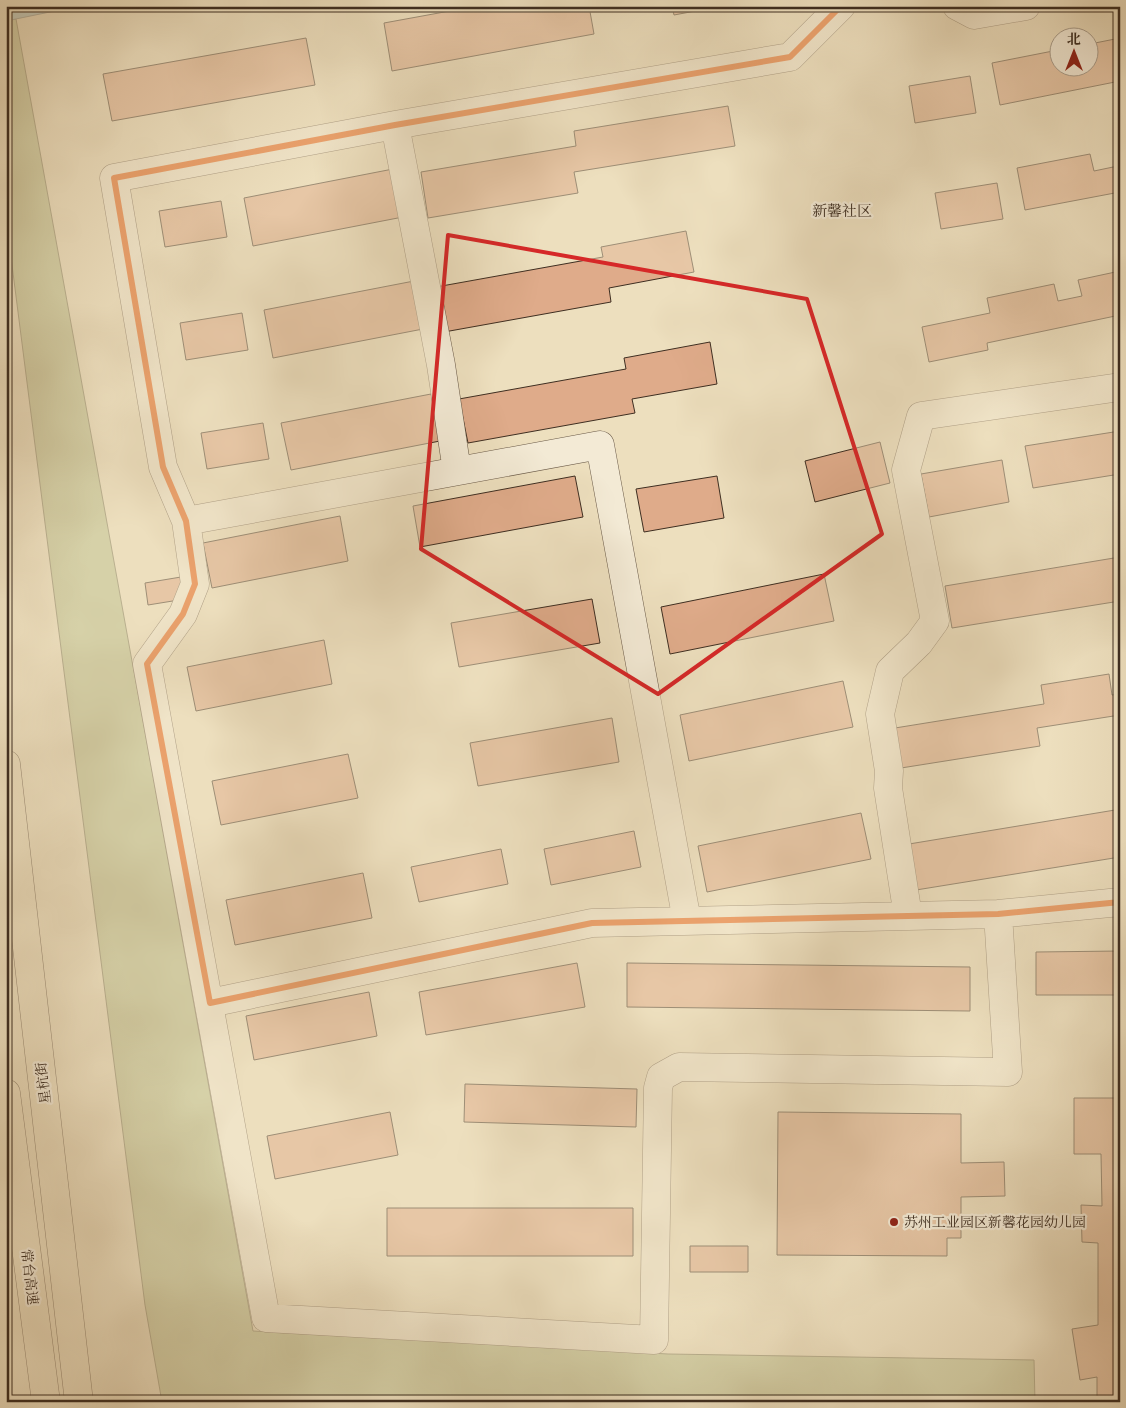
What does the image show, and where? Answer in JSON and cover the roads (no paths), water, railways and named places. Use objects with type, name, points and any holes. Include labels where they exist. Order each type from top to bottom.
[{"type":"main road","name":"星杭街","points":[[6,764],[79,1402]]},
{"type":"main road","name":"常台高速","points":[[6,1093],[46,1402]]},
{"type":"street","points":[[841,6],[790,57],[395,125],[114,178],[163,467],[186,521],[196,584],[183,614],[147,664],[266,1318],[654,1340],[658,1088],[661,1077],[679,1067],[1008,1072],[998,914]]},
{"type":"street","points":[[957,6],[974,15],[1026,6]]},
{"type":"street","points":[[395,125],[441,365],[457,471]]},
{"type":"street","points":[[908,916],[888,788],[889,771],[880,714],[890,671],[919,643],[935,621],[906,470],[921,416],[1120,387]]},
{"type":"street","points":[[186,521],[600,444],[687,921]]},
{"type":"street","points":[[210,1003],[592,923],[998,914],[1120,902]]},
{"type":"water","points":[[6,6],[79,6],[6,21]]},
{"type":"place","name":"苏州工业园区新馨花园幼儿园","points":[[894,1222]]},
{"type":"district","name":"新馨社区","points":[[842,211]]}]
